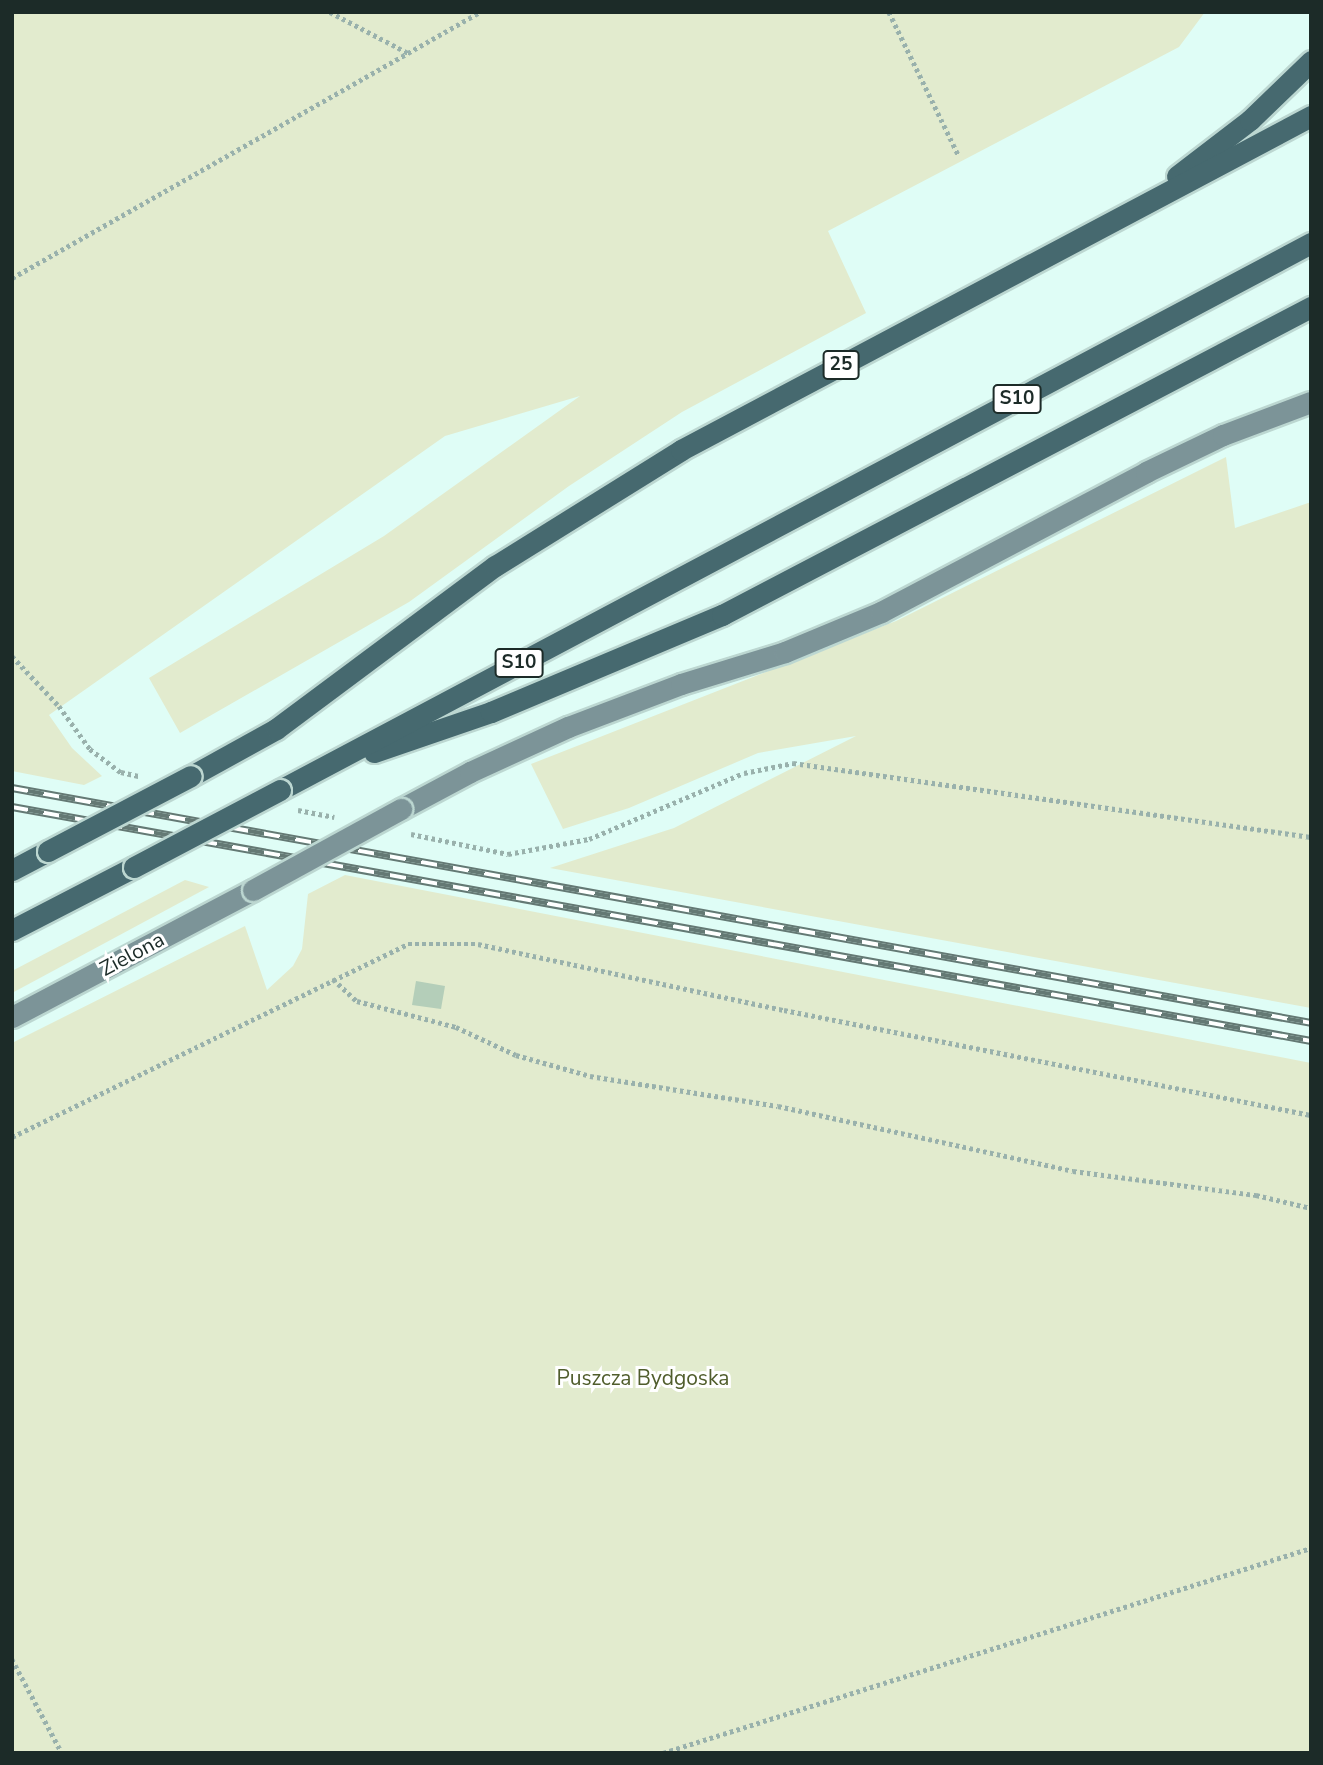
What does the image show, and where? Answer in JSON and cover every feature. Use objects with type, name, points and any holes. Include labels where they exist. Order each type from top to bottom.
[{"type":"highway","points":[[1129,213],[1250,120],[1311,61]]},
{"type":"highway","name":"25","points":[[12,870],[275,729],[495,566],[704,438],[1311,116]]},
{"type":"highway","name":"S10","points":[[12,930],[1311,243]]},
{"type":"highway","points":[[316,771],[491,712],[722,615],[1311,307]]},
{"type":"street","name":"Zielona","points":[[12,1017],[470,772],[568,727],[681,684],[785,652],[881,612],[1146,472],[1223,435],[1311,402]]},
{"type":"path","points":[[330,12],[408,53]]},
{"type":"path","points":[[12,278],[480,12]]},
{"type":"path","points":[[889,12],[958,155]]},
{"type":"path","points":[[12,656],[59,706]]},
{"type":"path","points":[[744,773],[793,763],[1311,837]]},
{"type":"path","points":[[12,1137],[408,944],[478,944],[784,1010],[1311,1115]]},
{"type":"path","points":[[333,979],[357,1001],[456,1027],[516,1055],[590,1076],[778,1106],[1073,1171],[1256,1195],[1311,1208]]},
{"type":"path","points":[[663,1753],[1311,1548]]},
{"type":"path","points":[[12,1659],[62,1753]]},
{"type":"green space","points":[[12,12],[1205,12],[1179,47],[828,231],[866,313],[682,412],[569,486],[409,602],[180,733],[149,678],[384,536],[580,396],[445,436],[49,715],[72,748],[102,776],[84,785],[12,771]]},
{"type":"green space","points":[[1226,457],[1235,528],[1311,502],[1311,1008],[550,868],[674,828],[856,736],[758,753],[629,808],[563,829],[531,764],[896,621]]},
{"type":"green space","name":"Puszcza Bydgoska","points":[[345,875],[1311,1063],[1311,1753],[12,1753],[12,1043],[245,926],[267,990],[293,966],[302,949],[308,894]]},
{"type":"green space","points":[[185,880],[209,887],[12,993],[12,971]]},
{"type":"building","points":[[416,981],[445,986],[441,1009],[412,1005]]},
{"type":"railway","points":[[12,788],[1311,1023]]},
{"type":"railway","points":[[12,807],[1311,1041]]}]
